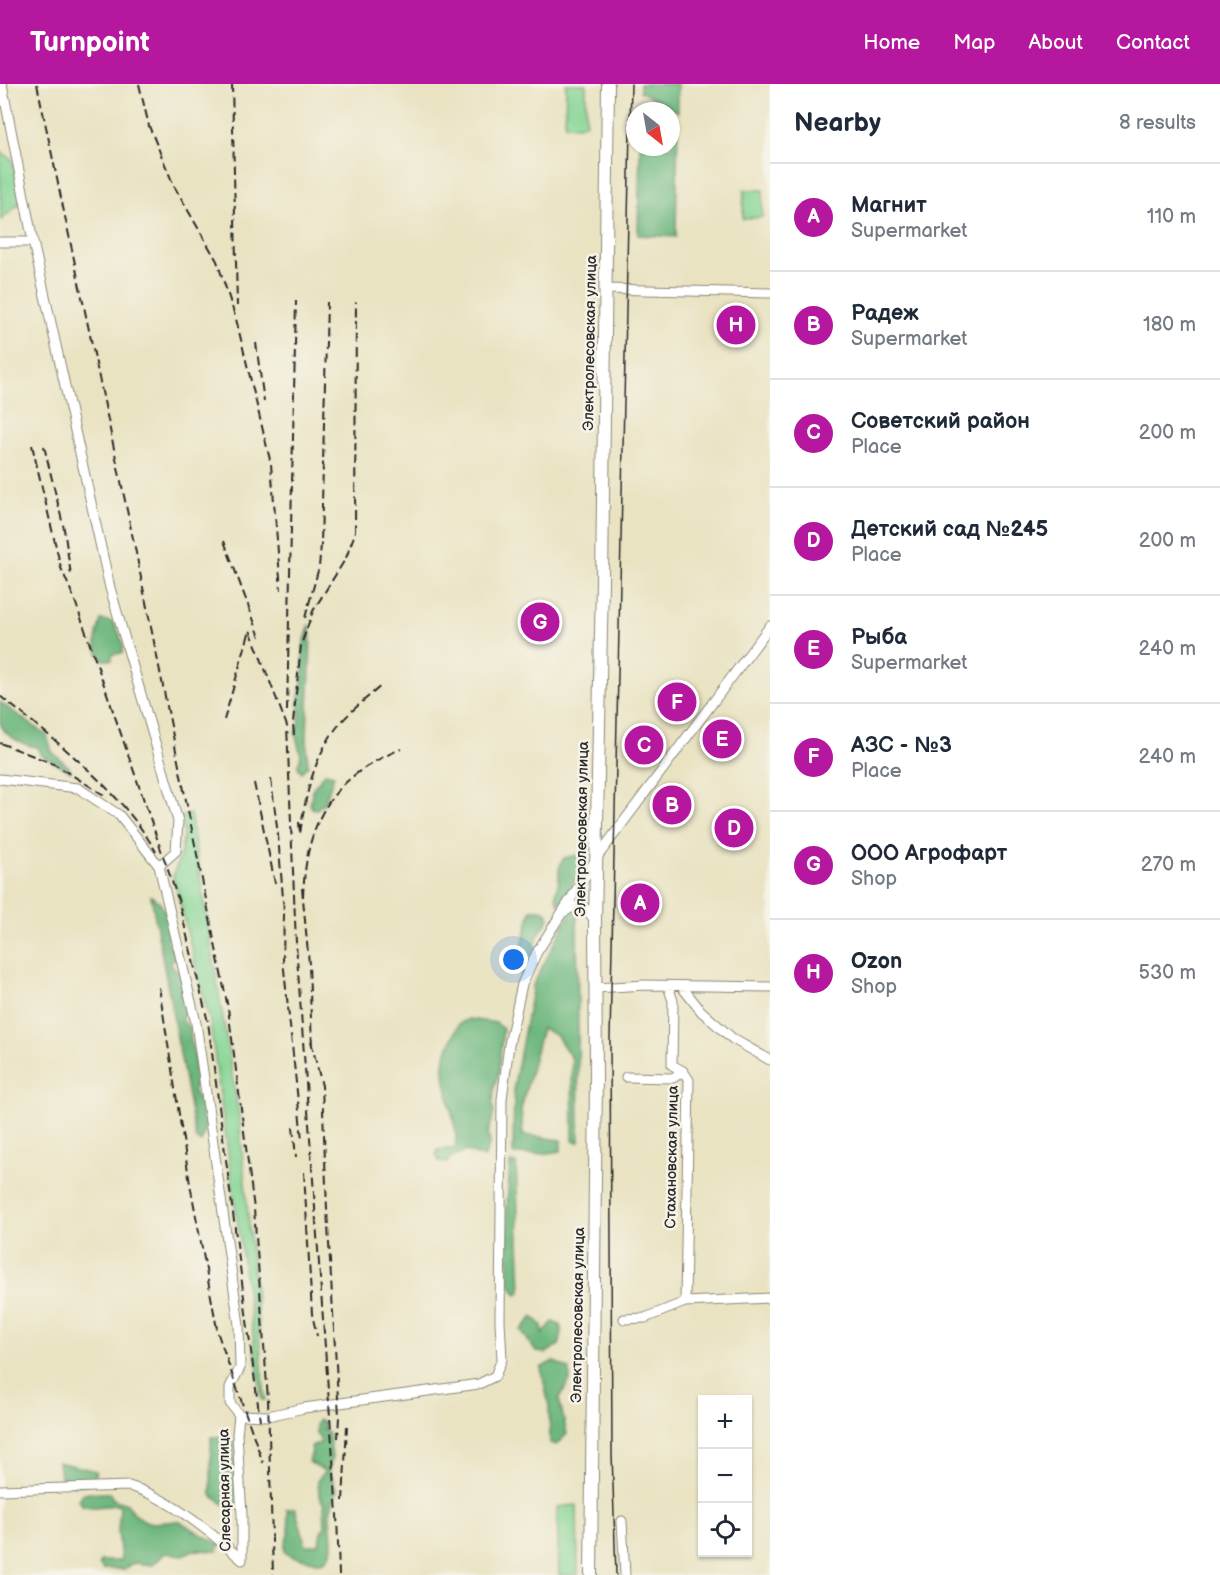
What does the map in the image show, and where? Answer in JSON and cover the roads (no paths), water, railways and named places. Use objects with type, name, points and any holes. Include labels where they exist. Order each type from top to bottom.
[{"type":"main road","name":"Электролесовская улица","points":[[591,1575],[595,920],[598,856],[608,84]]},
{"type":"street","points":[[0,779],[78,788],[119,815],[159,866],[176,851],[178,821],[111,588],[33,242],[2,84]]},
{"type":"street","points":[[0,242],[33,242]]},
{"type":"street","points":[[605,290],[770,293]]},
{"type":"street","points":[[239,1415],[268,1416],[333,1404],[479,1384],[495,1376],[502,1359],[500,1175],[502,1099],[522,984],[537,952],[598,856],[766,638],[770,626]]},
{"type":"street","name":"Слесарная улица","points":[[0,1490],[129,1486],[147,1491],[213,1535],[242,1560],[237,1435],[239,1415],[230,1403],[230,1387],[240,1368],[239,1325],[196,1023],[159,866]]},
{"type":"street","points":[[562,913],[575,906],[584,907],[595,920]]},
{"type":"street","points":[[596,988],[645,985],[770,987]]},
{"type":"street","name":"Стахановская улица","points":[[668,986],[673,1001],[672,1065],[683,1071],[689,1080],[685,1302]]},
{"type":"street","points":[[682,987],[701,1011],[733,1039],[770,1060]]},
{"type":"street","points":[[626,1077],[673,1078],[683,1071]]},
{"type":"street","points":[[624,1319],[645,1318],[685,1302],[770,1298]]},
{"type":"street","points":[[622,1521],[625,1575]]},
{"type":"tram line","points":[[616,1575],[612,1454],[610,1038],[631,84]]},
{"type":"railway","points":[[37,84],[135,548],[228,1008],[254,1209],[268,1399],[273,1575]]},
{"type":"railway","points":[[139,84],[149,126],[174,186],[217,261],[236,319],[271,464],[281,590]]},
{"type":"railway","points":[[232,84],[237,306]]},
{"type":"railway","points":[[287,711],[296,301]]},
{"type":"railway","points":[[305,618],[319,567],[321,545],[327,302]]},
{"type":"railway","points":[[294,735],[293,723],[301,645],[313,611],[346,558],[355,533],[356,302]]},
{"type":"railway","points":[[256,343],[264,402]]},
{"type":"railway","points":[[32,445],[61,568],[74,598],[178,899],[208,1022],[260,1420]]},
{"type":"railway","points":[[44,446],[64,529],[71,575]]},
{"type":"railway","points":[[224,541],[260,637]]},
{"type":"railway","points":[[224,720],[250,630],[287,726],[296,943],[337,1514],[339,1575]]},
{"type":"railway","points":[[299,822],[300,834],[312,777],[330,738],[348,715],[382,685]]},
{"type":"railway","points":[[0,696],[86,767],[125,808],[142,829],[156,852]]},
{"type":"railway","points":[[0,743],[54,764],[104,795]]},
{"type":"railway","points":[[303,897],[310,846],[326,806],[356,774],[401,749]]},
{"type":"railway","points":[[271,779],[284,911],[283,960],[302,1139]]},
{"type":"railway","points":[[254,783],[275,883]]},
{"type":"railway","points":[[302,888],[309,964],[312,1047]]},
{"type":"railway","points":[[159,987],[190,1184],[218,1334],[263,1463]]},
{"type":"railway","points":[[311,1041],[322,1086],[339,1416],[338,1438]]},
{"type":"railway","points":[[293,1127],[296,1157]]},
{"type":"railway","points":[[304,1172],[312,1314],[317,1336]]},
{"type":"railway","points":[[343,1501],[347,1426]]},
{"type":"place","name":"Ozon","points":[[736,325]]},
{"type":"place","name":"ООО Агрофарт","points":[[540,622]]},
{"type":"place","name":"АЗС - №3","points":[[677,702]]},
{"type":"place","name":"Рыба","points":[[722,739]]},
{"type":"place","name":"Советский район","points":[[644,745]]},
{"type":"place","name":"Радеж","points":[[672,805]]},
{"type":"place","name":"Детский сад №245","points":[[734,828]]},
{"type":"place","name":"Магнит","points":[[640,903]]}]
